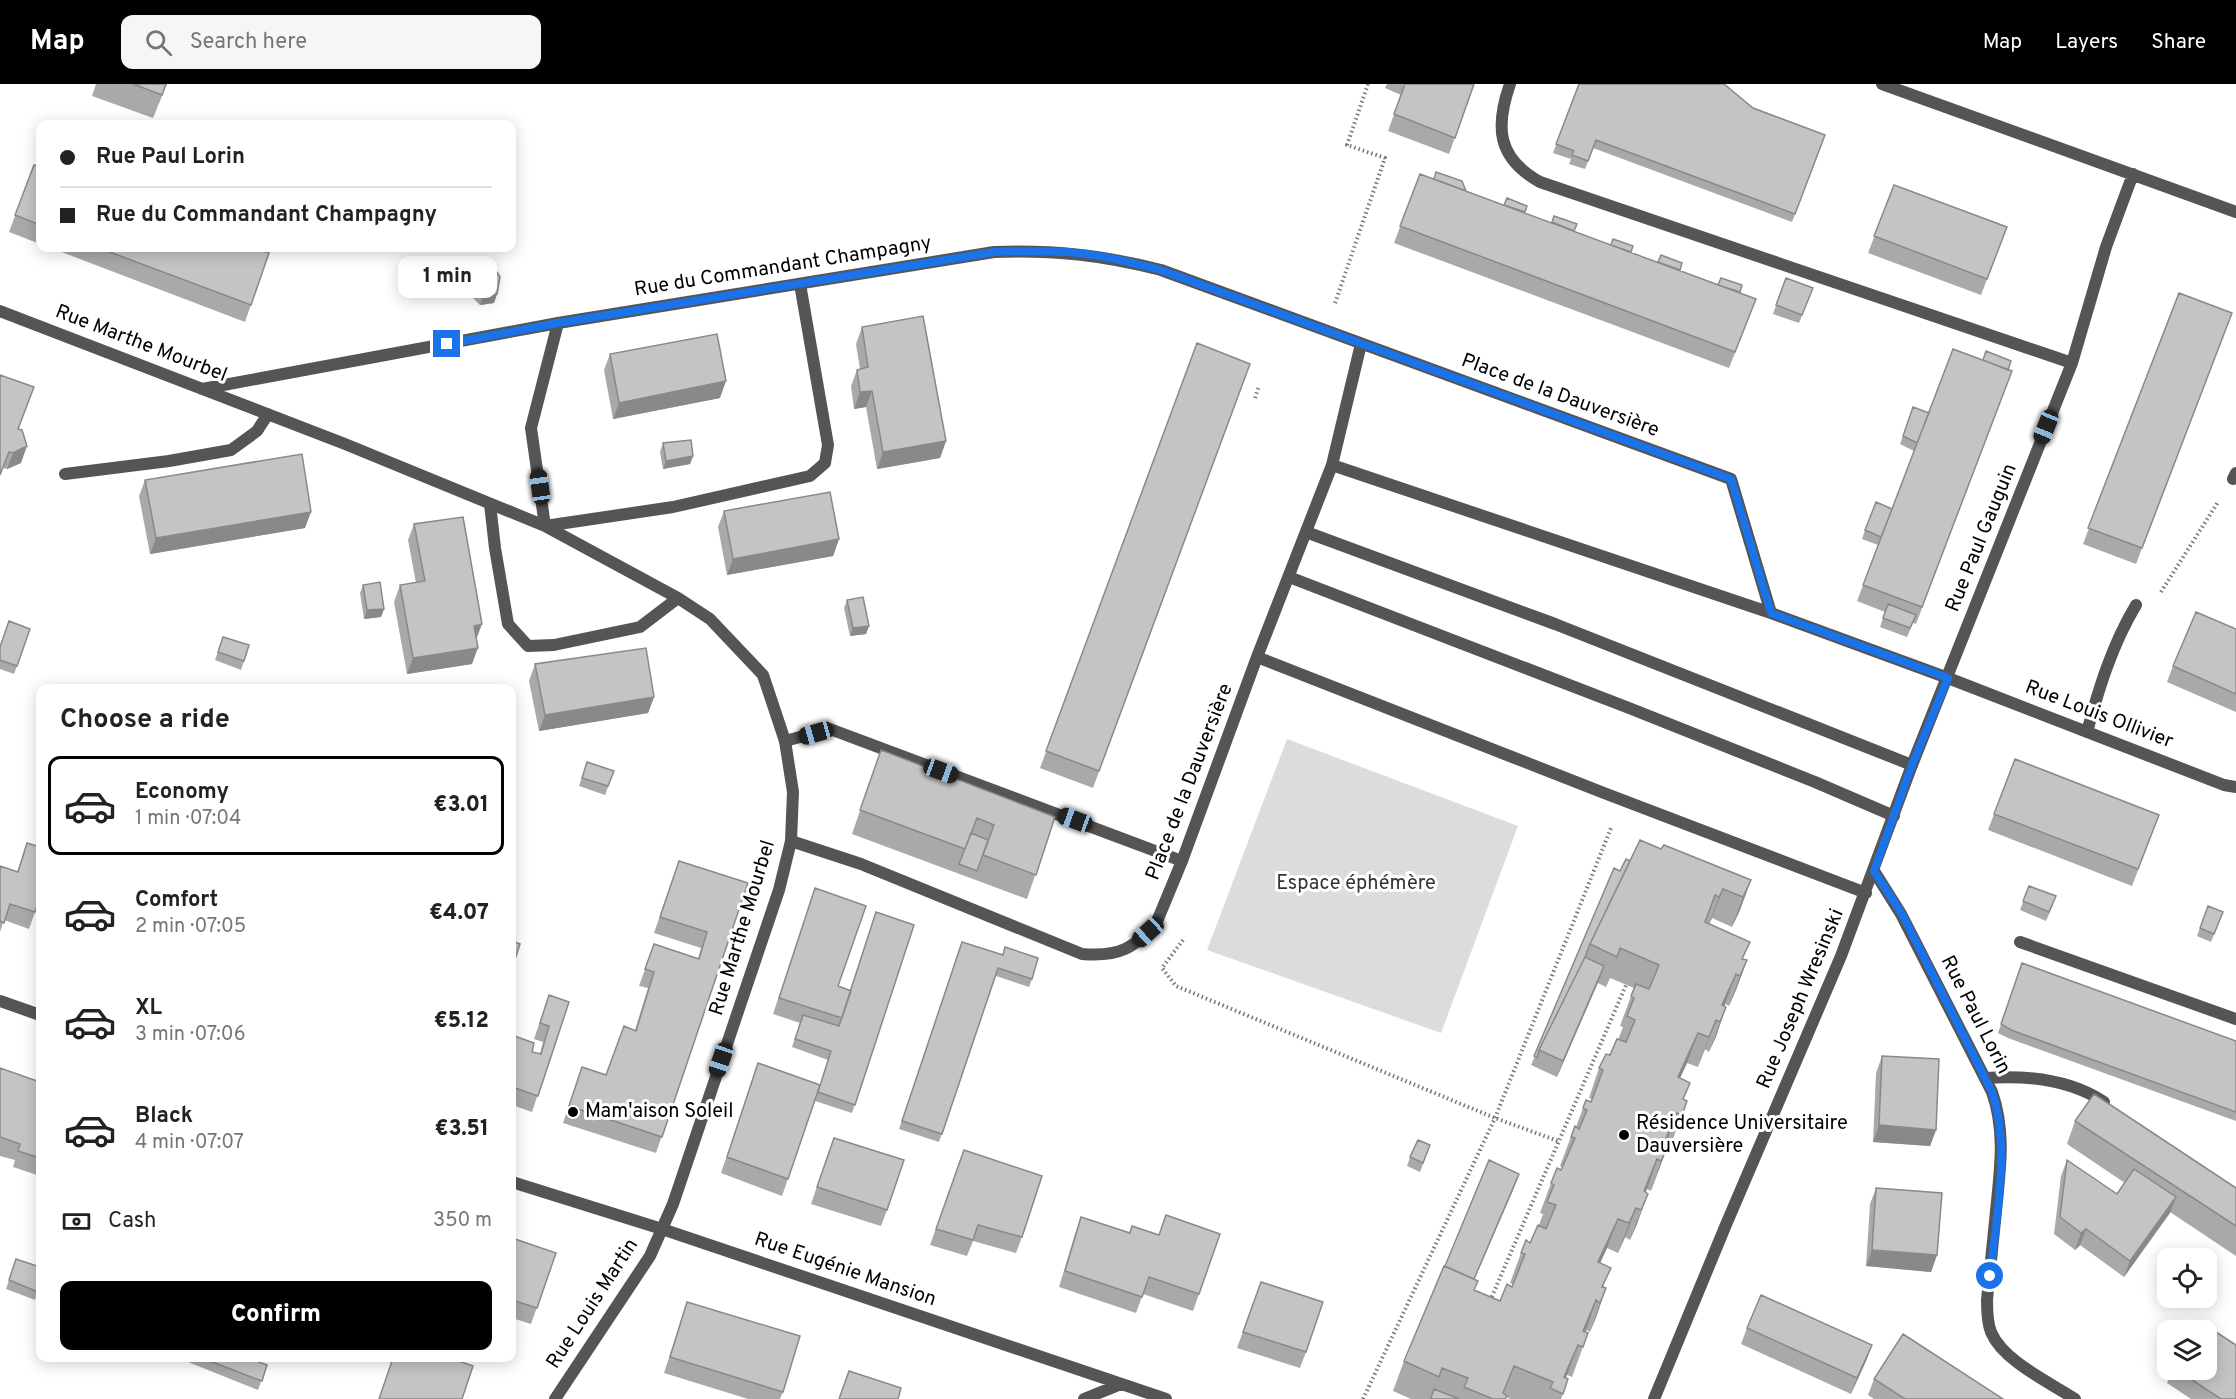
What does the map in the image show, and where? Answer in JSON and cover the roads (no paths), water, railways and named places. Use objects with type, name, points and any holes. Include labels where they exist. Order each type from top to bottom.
[{"type":"street","points":[[1510,84],[1501,115],[1504,145],[1513,161],[1525,173],[1540,182],[2072,363]]},
{"type":"street","points":[[1882,84],[2236,212]]},
{"type":"street","name":"Rue Paul Gauguin","points":[[1948,678],[2072,363],[2106,247],[2133,174]]},
{"type":"street","name":"Rue du Commandant Champagny","points":[[202,389],[558,323],[994,252],[1078,253],[1120,259],[1161,270],[1361,344]]},
{"type":"street","points":[[558,323],[531,428],[545,526],[684,505],[810,476],[825,464],[828,445],[800,284]]},
{"type":"street","name":"Rue Marthe Mourbel","points":[[0,311],[268,414],[545,526],[678,598],[710,619],[763,675],[785,741],[793,792],[791,841],[779,890],[673,1204],[662,1229]]},
{"type":"street","name":"Place de la Dauversière","points":[[791,841],[861,864],[1082,954],[1102,956],[1122,951],[1136,943],[1158,919],[1182,861],[1257,657],[1332,465],[1361,344],[1731,479],[1771,613]]},
{"type":"street","points":[[65,474],[169,461],[231,450],[256,431],[268,414]]},
{"type":"street","points":[[1332,465],[1771,613],[1948,678]]},
{"type":"street","points":[[490,504],[508,624],[528,646],[554,645],[640,627],[678,598]]},
{"type":"street","points":[[1306,532],[1555,624],[1912,765]]},
{"type":"street","points":[[1289,577],[1629,708],[1894,816]]},
{"type":"street","points":[[2087,732],[2100,685],[2122,628],[2136,605]]},
{"type":"street","points":[[1257,657],[1866,893]]},
{"type":"street","name":"Rue Louis Ollivier","points":[[1948,678],[2236,788]]},
{"type":"street","name":"Rue Joseph Wresinski","points":[[1654,1399],[1725,1227],[1842,956],[1912,765],[1948,678]]},
{"type":"street","points":[[785,741],[830,729],[1182,861]]},
{"type":"street","name":"Rue Paul Lorin","points":[[1874,871],[1902,914],[1985,1078],[1999,1111],[2002,1157],[1987,1300],[1987,1316],[1991,1332],[2001,1348],[2016,1361],[2074,1399]]},
{"type":"street","points":[[2019,942],[2236,1019]]},
{"type":"street","points":[[0,1001],[36,1014]]},
{"type":"street","points":[[1985,1078],[2014,1076],[2057,1081],[2095,1096],[2114,1109]]},
{"type":"street","name":"Rue Eugénie Mansion","points":[[516,1183],[662,1229],[1166,1399]]},
{"type":"street","name":"Rue Louis Martin","points":[[555,1399],[650,1256],[662,1229]]},
{"type":"street","points":[[1084,1399],[1121,1384]]},
{"type":"place","name":"Mam'aison Soleil","points":[[573,1112]]},
{"type":"place","name":"Résidence Universitaire Dauversière","points":[[1624,1135]]},
{"type":"park label","name":"Espace éphémère","points":[[1356,884]]}]
